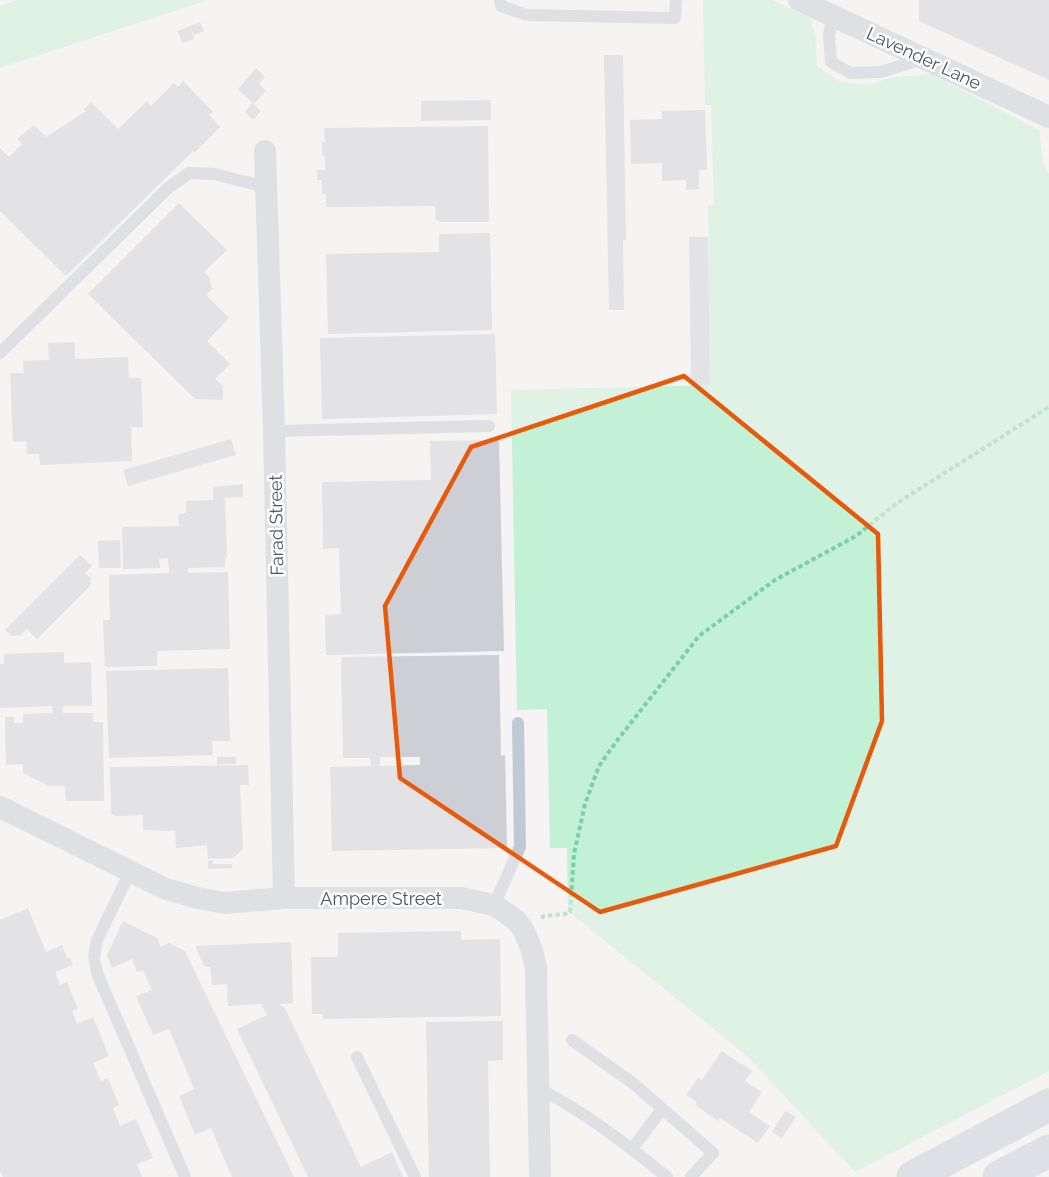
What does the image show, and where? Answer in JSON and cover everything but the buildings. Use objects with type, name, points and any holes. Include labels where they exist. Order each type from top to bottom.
[{"type":"main road","points":[[913,1177],[1049,1106]]},
{"type":"main road","points":[[999,1177],[1049,1151]]},
{"type":"street","name":"Lavender Lane","points":[[799,0],[1049,117]]},
{"type":"street","name":"Farad Street","points":[[266,151],[284,898]]},
{"type":"street","name":"Ampere Street","points":[[0,807],[166,889],[225,903],[284,898],[461,898],[494,904],[516,920],[524,931],[536,968],[540,1177]]},
{"type":"lane","points":[[500,0],[501,6],[527,15],[675,18],[676,0]]},
{"type":"lane","points":[[833,16],[829,35],[831,62],[850,73],[881,72],[924,58]]},
{"type":"lane","points":[[0,352],[168,188],[189,173],[214,174],[266,187]]},
{"type":"lane","points":[[274,431],[489,426]]},
{"type":"lane","points":[[494,904],[520,847],[518,723]]},
{"type":"lane","points":[[130,872],[97,940],[94,957],[97,973],[185,1177]]},
{"type":"lane","points":[[572,1040],[634,1084],[713,1153],[691,1177]]},
{"type":"lane","points":[[357,1057],[415,1177]]},
{"type":"lane","points":[[538,1088],[570,1105],[667,1177]]},
{"type":"lane","points":[[632,1149],[663,1108]]},
{"type":"path","points":[[524,931],[544,916],[570,912],[574,854],[585,804],[599,766],[699,636],[775,580],[856,536],[897,503],[1049,407]]},
{"type":"highlighted area","points":[[684,376],[878,534],[882,721],[836,846],[600,912],[400,778],[385,606],[471,447]]},
{"type":"green space","points":[[17,0],[208,0],[0,68],[0,6]]},
{"type":"green space","points":[[703,0],[772,0],[811,18],[815,35],[817,66],[841,82],[870,85],[888,78],[931,74],[1039,130],[1043,163],[1049,174],[1049,1071],[855,1172],[746,1055],[568,911],[567,848],[550,848],[547,709],[517,710],[511,390],[710,385],[708,205],[714,205],[711,105],[705,105]]}]
